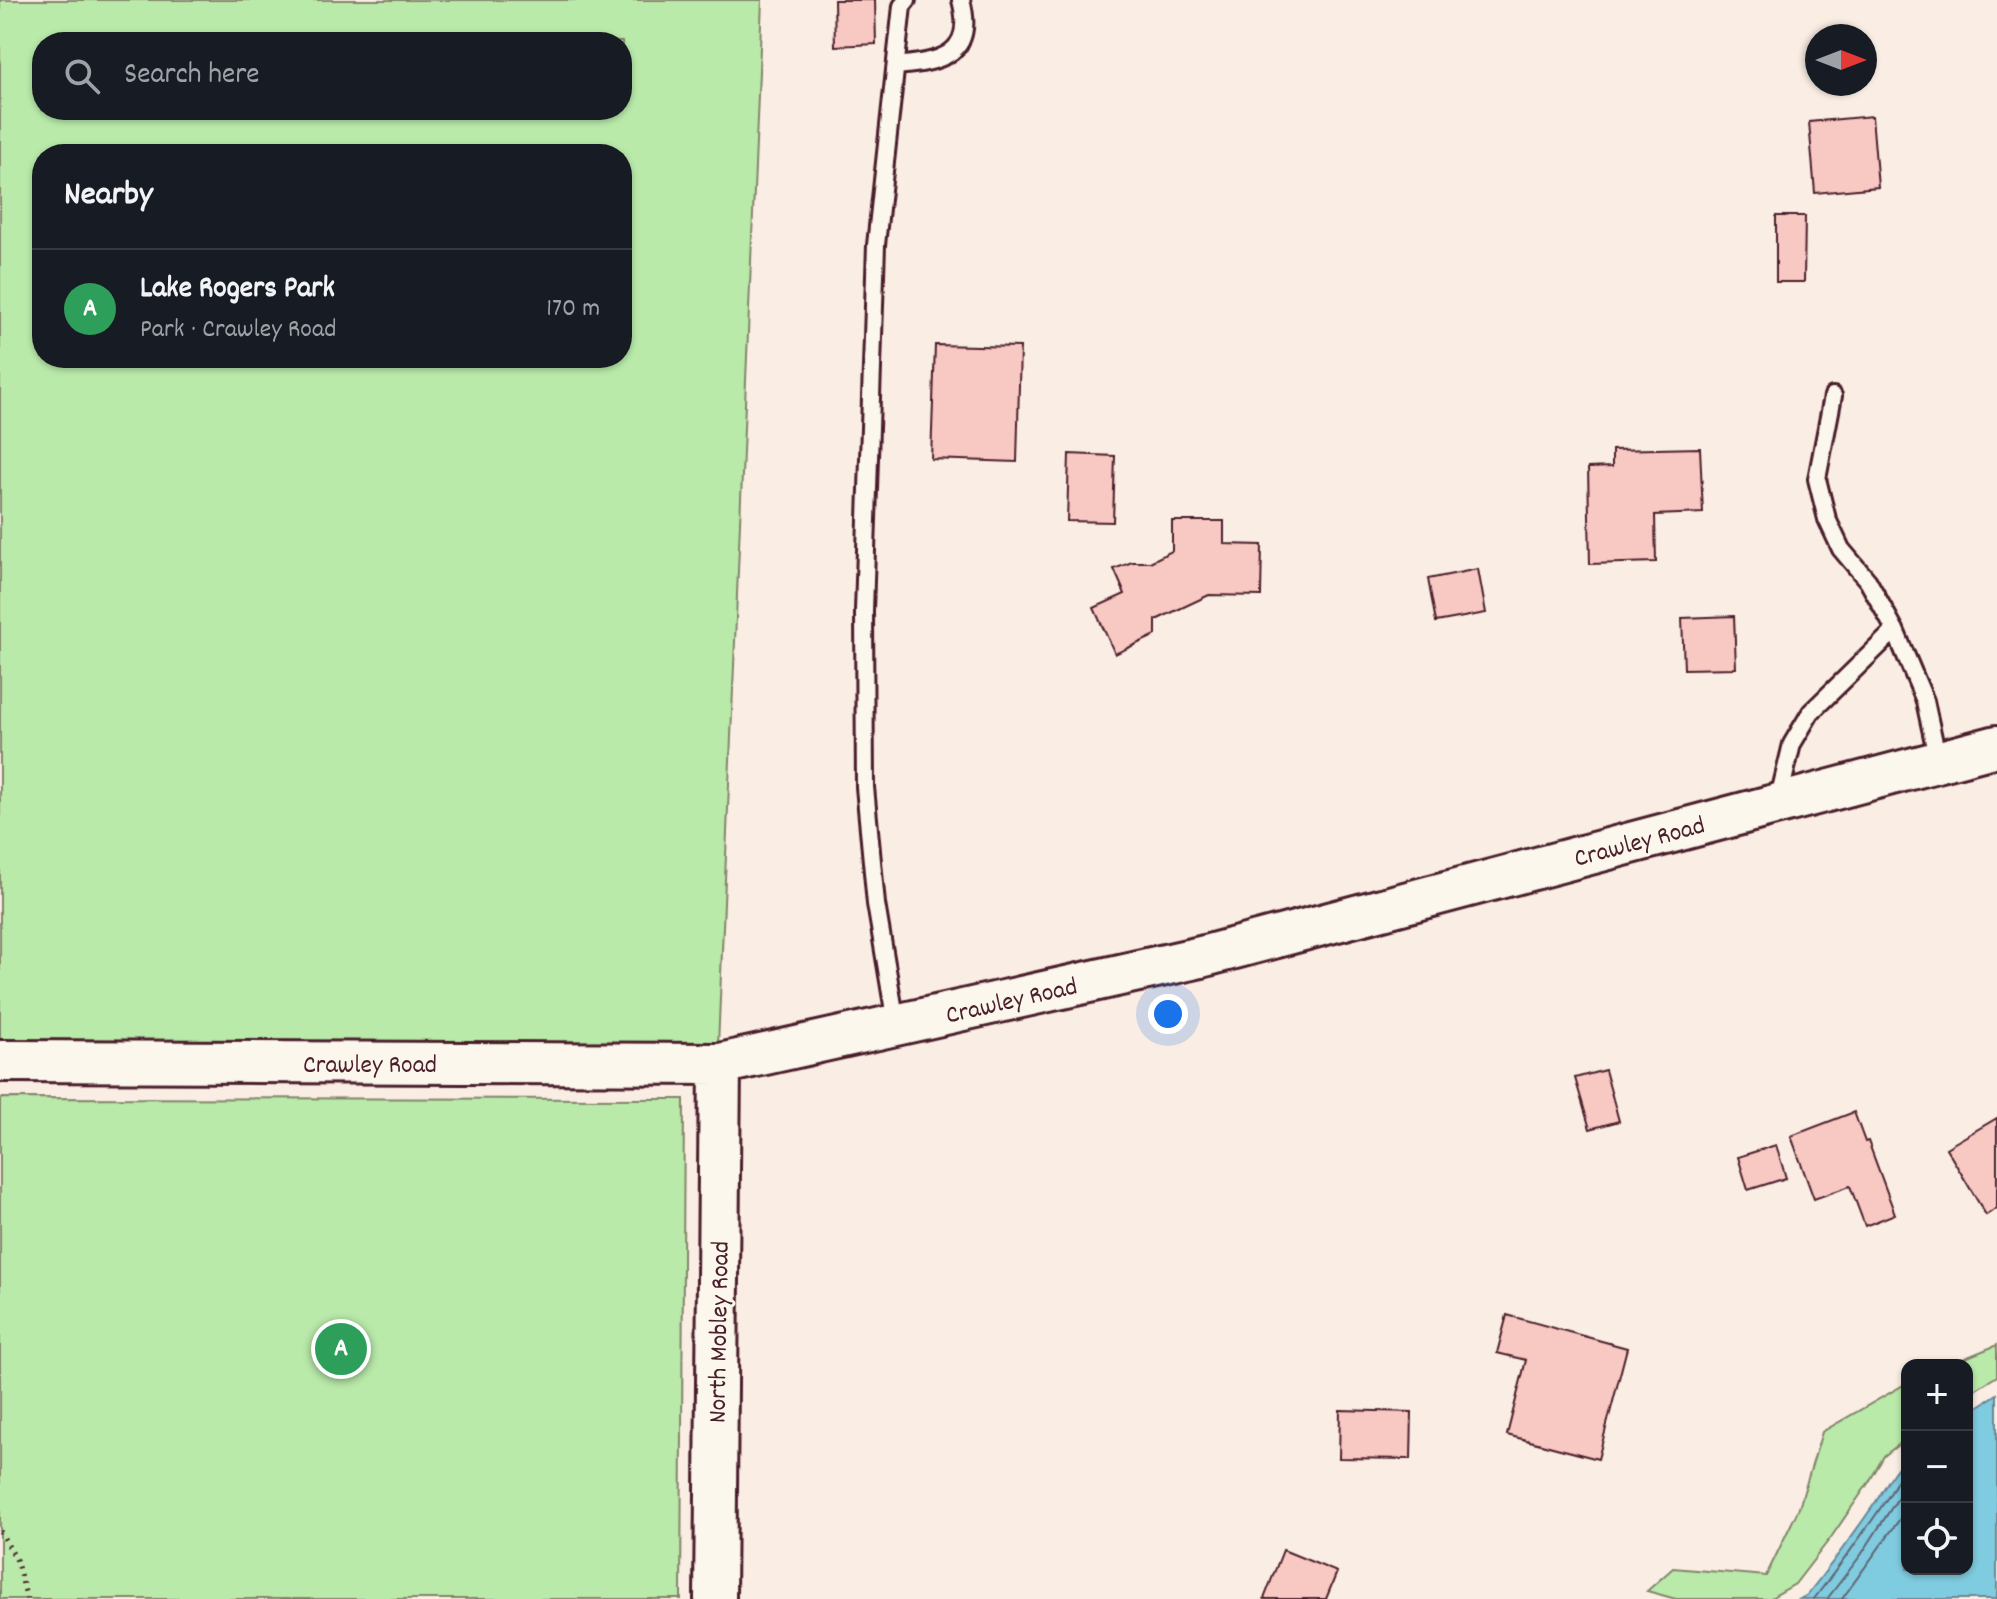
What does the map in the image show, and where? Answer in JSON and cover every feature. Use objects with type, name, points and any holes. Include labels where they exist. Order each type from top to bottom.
[{"type":"street","name":"Crawley Road","points":[[0,1061],[720,1064],[1201,957],[1997,746]]},
{"type":"street","name":"North Mobley Road","points":[[715,1599],[720,1064]]},
{"type":"lane","points":[[896,1025],[876,904],[865,787],[864,611],[876,245],[902,6],[907,0]]},
{"type":"lane","points":[[896,66],[937,62],[953,51],[962,35],[961,0]]},
{"type":"lane","points":[[1833,396],[1817,479],[1827,519],[1841,549],[1868,581],[1895,630],[1925,701],[1938,761]]},
{"type":"lane","points":[[1777,803],[1792,744],[1811,712],[1895,630]]},
{"type":"path","points":[[0,1531],[16,1559],[27,1599]]},
{"type":"green space","points":[[0,0],[762,0],[718,1046],[0,1043]]},
{"type":"green space","points":[[0,1098],[684,1099],[681,1599],[0,1599]]},
{"type":"green space","points":[[1997,1345],[1997,1376],[1973,1391],[1973,1359],[1963,1359]]},
{"type":"green space","points":[[1901,1386],[1901,1443],[1884,1456],[1832,1536],[1795,1584],[1769,1599],[1676,1599],[1647,1591],[1673,1568],[1766,1576],[1799,1508],[1822,1432]]},
{"type":"water","points":[[1997,1394],[1997,1599],[1800,1599],[1807,1595],[1833,1561],[1901,1464],[1901,1575],[1973,1575],[1973,1410]]},
{"type":"building","points":[[834,0],[875,0],[876,44],[835,46]]},
{"type":"building","points":[[1872,116],[1878,187],[1815,193],[1809,122]]},
{"type":"building","points":[[1776,216],[1805,216],[1804,282],[1776,282]]},
{"type":"building","points":[[935,345],[1020,347],[1017,462],[931,459]]},
{"type":"building","points":[[1700,448],[1703,513],[1655,515],[1656,562],[1590,564],[1588,468],[1612,467],[1612,450]]},
{"type":"building","points":[[1069,454],[1115,456],[1113,522],[1067,521]]},
{"type":"building","points":[[1172,521],[1224,521],[1224,544],[1262,545],[1261,596],[1209,595],[1156,620],[1156,635],[1115,654],[1094,608],[1125,594],[1114,569],[1132,562],[1150,562],[1172,551]]},
{"type":"building","points":[[1478,569],[1486,613],[1436,622],[1428,579]]},
{"type":"building","points":[[1734,616],[1736,668],[1684,669],[1682,618]]},
{"type":"building","points":[[1605,1070],[1619,1121],[1590,1129],[1575,1078]]},
{"type":"building","points":[[1854,1112],[1895,1214],[1865,1226],[1850,1186],[1814,1199],[1791,1136]]},
{"type":"building","points":[[1997,1118],[1997,1208],[1986,1215],[1946,1148]]},
{"type":"building","points":[[1776,1145],[1786,1178],[1748,1190],[1738,1157]]},
{"type":"building","points":[[1507,1315],[1627,1348],[1598,1459],[1507,1435],[1526,1360],[1497,1353]]},
{"type":"building","points":[[1340,1410],[1412,1412],[1411,1459],[1339,1458]]},
{"type":"building","points":[[1283,1550],[1337,1572],[1326,1599],[1264,1599]]},
{"type":"place","name":"Lake Rogers Park","points":[[341,1349]]}]
